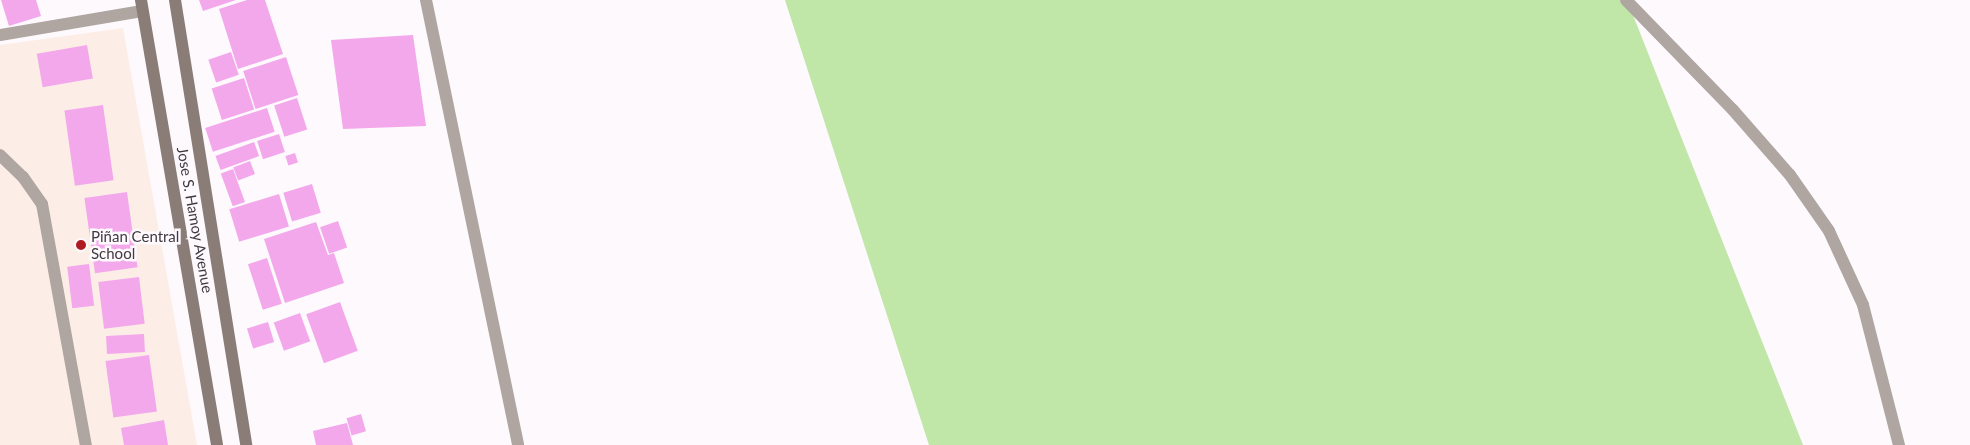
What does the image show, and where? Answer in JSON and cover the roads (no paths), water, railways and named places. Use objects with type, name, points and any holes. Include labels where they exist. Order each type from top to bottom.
[{"type":"main road","name":"Jose S. Hamoy Avenue","points":[[175,0],[246,445]]},
{"type":"main road","name":"Jose S. Hamoy Avenue","points":[[141,6],[217,445]]},
{"type":"street","points":[[426,0],[518,445]]},
{"type":"street","points":[[1626,0],[1733,110],[1790,175],[1828,231],[1863,305],[1883,373],[1899,445]]},
{"type":"street","points":[[0,34],[141,6]]},
{"type":"street","points":[[0,155],[23,177],[42,204],[86,445]]},
{"type":"place","name":"Piñan Central School","points":[[81,245]]}]
